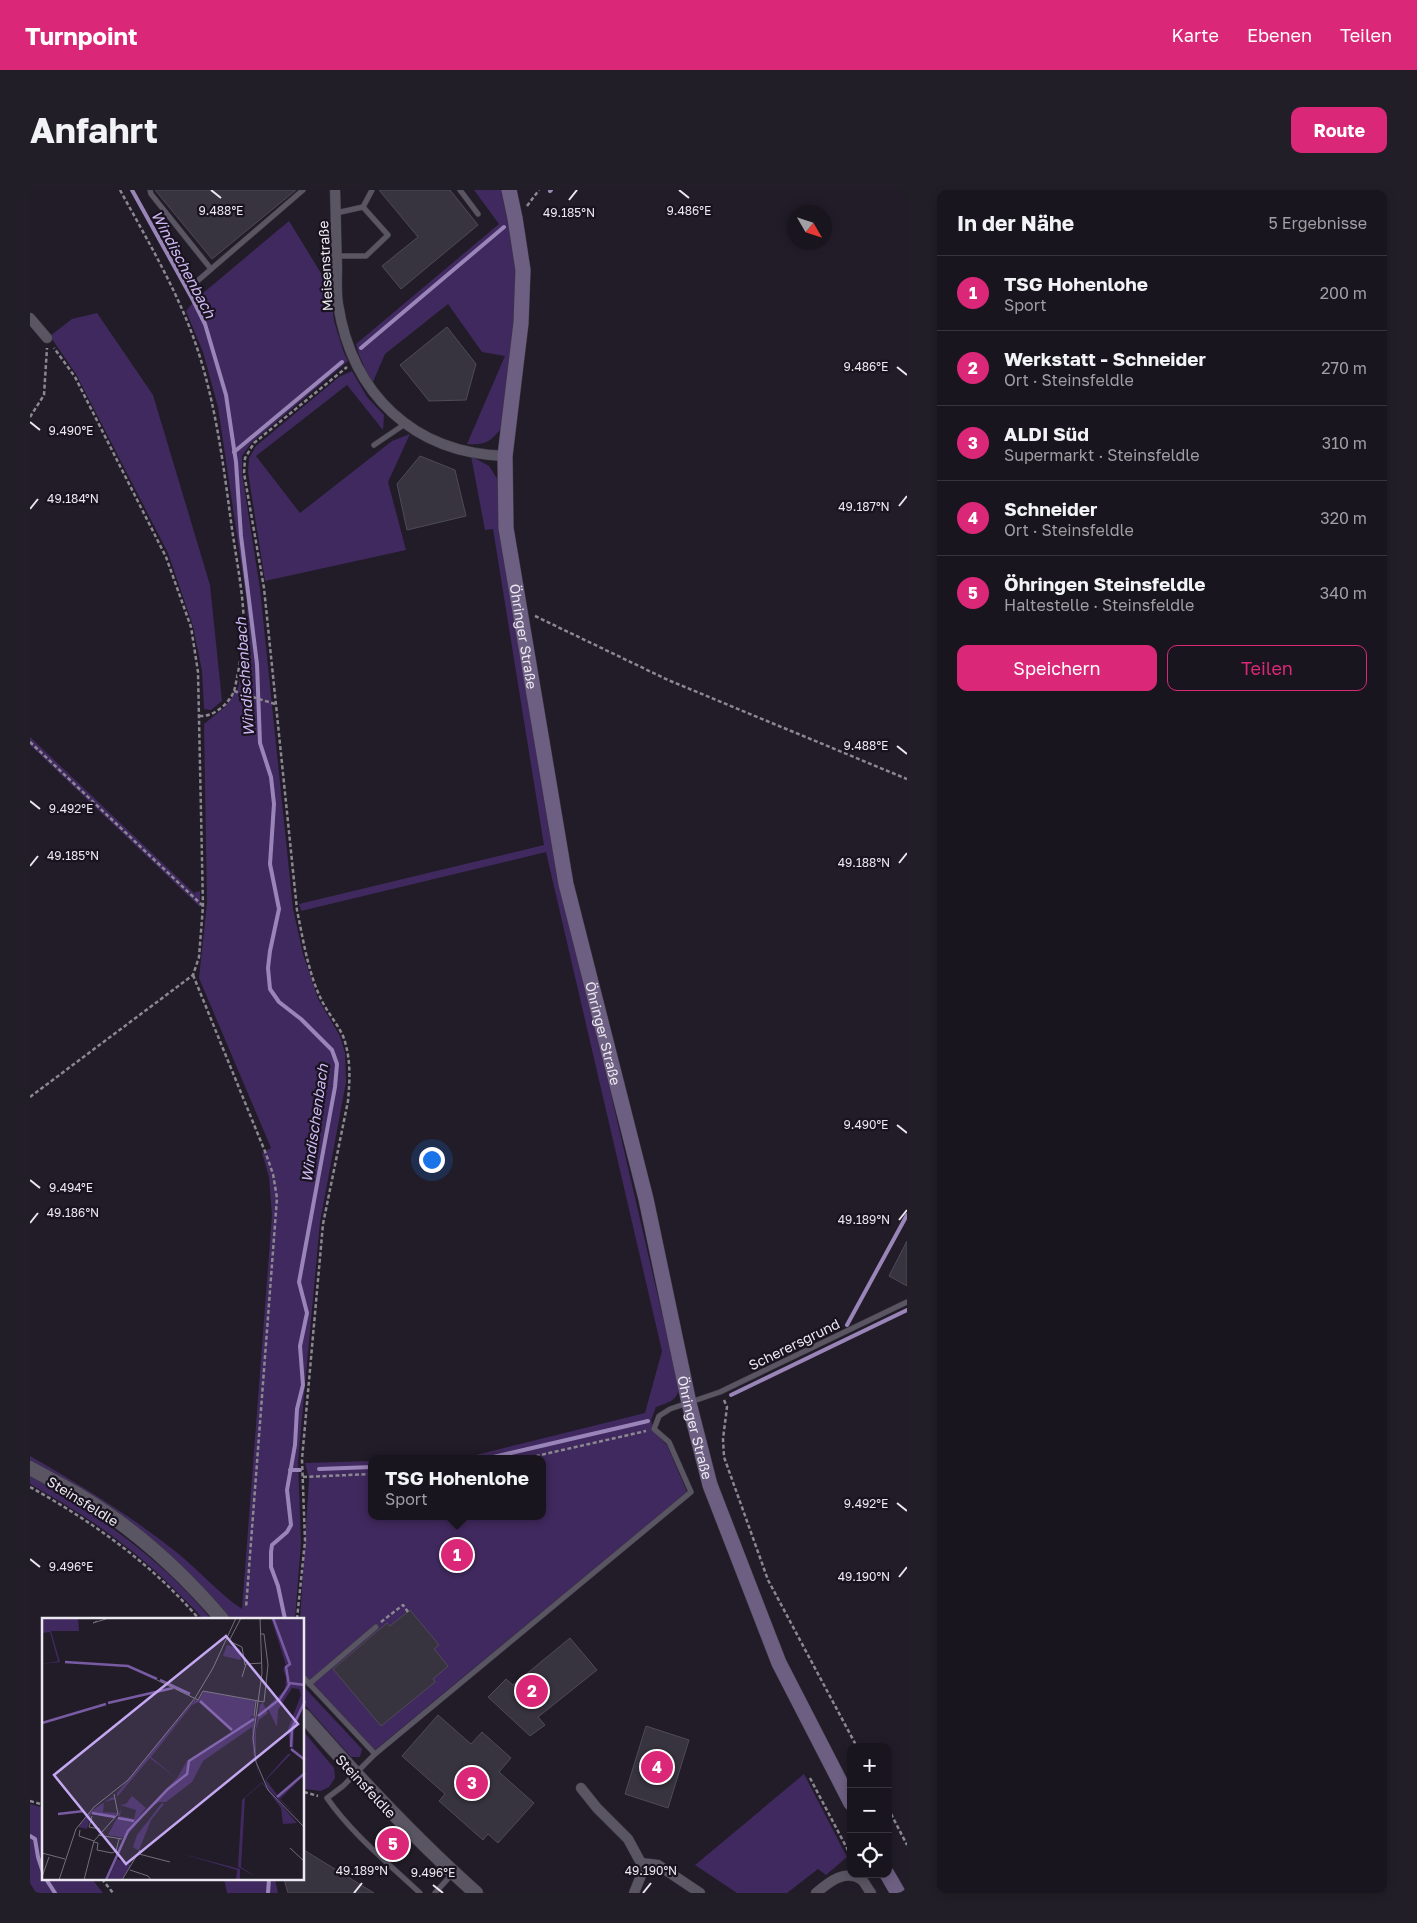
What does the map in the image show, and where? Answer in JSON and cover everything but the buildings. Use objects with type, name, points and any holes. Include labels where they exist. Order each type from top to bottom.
[{"type":"main road","name":"Öhringer Straße","points":[[509,190],[523,270],[521,323],[505,456],[506,528],[566,884],[646,1199],[689,1403],[710,1485],[779,1663],[847,1795]]},
{"type":"main road","points":[[889,1878],[898,1893]]},
{"type":"street","name":"Meisenstraße","points":[[335,190],[338,303],[345,335],[354,360],[366,384],[383,406],[405,424],[436,441],[461,450],[505,456]]},
{"type":"street","points":[[30,318],[47,338]]},
{"type":"street","name":"Steinsfeldle","points":[[30,1468],[78,1495],[120,1524],[167,1562],[221,1618]]},
{"type":"street","name":"Steinsfeldle","points":[[305,1717],[354,1774],[406,1829],[476,1893]]},
{"type":"street","points":[[581,1788],[597,1808],[628,1839],[641,1863],[642,1873],[634,1893]]},
{"type":"street","points":[[641,1863],[658,1865],[700,1893]]},
{"type":"street","points":[[816,1893],[832,1880],[847,1876],[862,1880],[871,1893]]},
{"type":"lane","points":[[150,190],[151,194],[211,269]]},
{"type":"lane","points":[[195,283],[303,190]]},
{"type":"lane","points":[[336,213],[362,207],[372,190]]},
{"type":"lane","points":[[460,190],[478,214]]},
{"type":"lane","points":[[336,256],[366,256],[388,235],[362,207]]},
{"type":"lane","points":[[374,445],[405,424]]},
{"type":"lane","name":"Scherersgrund","points":[[654,1430],[659,1416],[670,1409],[720,1392],[907,1302]]},
{"type":"lane","points":[[420,1893],[375,1851],[327,1798],[343,1786],[375,1754],[691,1492],[669,1442],[654,1430]]},
{"type":"lane","points":[[309,1684],[376,1626]]},
{"type":"lane","points":[[305,1679],[375,1754]]},
{"type":"lane","points":[[435,1893],[453,1873]]},
{"type":"path","points":[[120,190],[182,309],[199,353],[214,410],[222,456],[244,633],[234,692],[223,706],[208,716],[200,716]]},
{"type":"path","points":[[30,417],[44,395],[47,338]]},
{"type":"path","points":[[30,1097],[193,975],[199,957],[203,906],[200,716],[198,672],[191,627],[166,557],[75,377],[47,338]]},
{"type":"path","points":[[297,1618],[305,1541],[302,1459],[323,1224],[348,1101],[348,1052],[342,1035],[321,999],[307,955],[297,910],[264,588],[244,473],[245,458],[254,443],[354,360]]},
{"type":"path","points":[[518,608],[668,680],[907,779]]},
{"type":"path","points":[[234,692],[275,704]]},
{"type":"path","points":[[30,742],[203,906]]},
{"type":"path","points":[[193,975],[266,1154],[273,1174],[277,1198],[246,1608]]},
{"type":"path","points":[[720,1392],[726,1407],[723,1439],[724,1457],[768,1580],[855,1743]]},
{"type":"path","points":[[541,1455],[654,1430]]},
{"type":"path","points":[[303,1477],[368,1474]]},
{"type":"path","points":[[30,1487],[69,1509],[111,1538],[156,1575],[198,1618]]},
{"type":"path","points":[[376,1626],[403,1605],[408,1612]]},
{"type":"path","points":[[810,1778],[847,1848]]},
{"type":"path","points":[[305,1792],[327,1798]]},
{"type":"path","points":[[892,1816],[907,1845]]},
{"type":"path","points":[[103,1880],[113,1893]]},
{"type":"shaded area","points":[[474,190],[504,190],[512,223],[517,275],[512,352],[501,429],[486,442],[467,444],[505,356],[482,352],[448,304],[385,354],[372,384],[356,344],[499,224]]},
{"type":"shaded area","points":[[289,221],[330,288],[334,321],[348,361],[251,443],[242,456],[242,473],[260,589],[293,909],[303,954],[318,999],[340,1036],[345,1053],[346,1082],[320,1222],[298,1461],[301,1543],[295,1618],[230,1618],[217,1602],[171,1557],[30,1462],[30,1456],[86,1489],[140,1525],[192,1565],[242,1609],[272,1215],[269,1177],[262,1153],[271,1148],[199,978],[207,903],[204,724],[224,708],[238,689],[248,632],[247,603],[218,407],[203,352],[186,311],[196,299]]},
{"type":"shaded area","points":[[97,313],[153,395],[210,585],[222,701],[211,710],[204,709],[202,671],[193,626],[168,553],[76,374],[50,336],[72,319]]},
{"type":"shaded area","points":[[352,371],[367,397],[384,415],[383,430],[347,385],[256,456],[300,513],[392,441],[410,434],[388,482],[406,550],[265,581],[248,472],[249,458],[256,446],[339,377]]},
{"type":"shaded area","points":[[471,456],[489,466],[498,480],[554,849],[679,1387],[674,1398],[668,1403],[656,1407],[651,1420],[654,1432],[667,1445],[687,1492],[375,1750],[305,1676],[305,1618],[300,1618],[309,1479],[305,1463],[368,1461],[368,1520],[546,1520],[546,1455],[476,1455],[645,1413],[662,1351],[546,852],[301,911],[299,904],[544,845],[493,529],[485,530]]},
{"type":"shaded area","points":[[30,737],[194,893],[200,891],[200,907],[30,745]]},
{"type":"shaded area","points":[[30,1476],[80,1506],[127,1539],[150,1557],[192,1597],[210,1618],[202,1618],[145,1562],[109,1533],[30,1484]]},
{"type":"shaded area","points":[[305,1688],[362,1749],[360,1757],[351,1757],[305,1705]]},
{"type":"shaded area","points":[[305,1733],[334,1768],[335,1778],[329,1787],[321,1791],[305,1789]]},
{"type":"shaded area","points":[[804,1774],[847,1857],[826,1875],[818,1869],[787,1893],[737,1893],[695,1865]]},
{"type":"shaded area","points":[[30,1804],[42,1807],[42,1880],[93,1880],[103,1893],[36,1893],[30,1883]]},
{"type":"shaded area","points":[[224,1880],[275,1880],[278,1893],[227,1893]]},
{"type":"waterway","name":"Windischenbach","points":[[132,190],[205,324],[226,395],[236,462],[241,536],[257,664],[260,743],[271,777],[274,804],[270,864],[279,909],[268,968],[270,989],[279,1002],[301,1019],[332,1050],[337,1064],[335,1087],[299,1282],[307,1313],[300,1346],[303,1385],[297,1409],[295,1445],[287,1490],[291,1525],[287,1532],[272,1545],[271,1552],[271,1567],[278,1586],[285,1618]]},
{"type":"waterway","points":[[361,348],[504,227]]},
{"type":"waterway","points":[[234,452],[342,362]]},
{"type":"waterway","points":[[847,1325],[907,1215]]},
{"type":"waterway","points":[[731,1395],[907,1310]]},
{"type":"waterway","points":[[502,1455],[648,1421]]},
{"type":"waterway","points":[[319,1469],[368,1467]]},
{"type":"waterway","points":[[290,1470],[300,1470]]},
{"type":"waterway","points":[[30,1836],[35,1839],[42,1869]]},
{"type":"waterway","points":[[47,1880],[55,1893]]},
{"type":"waterway","name":"Windischenbach","points":[[268,1893],[269,1880]]},
{"type":"place","name":"TSG Hohenlohe","points":[[457,1555]]},
{"type":"place","name":"Werkstatt - Schneider","points":[[532,1691]]},
{"type":"place","name":"Schneider","points":[[657,1767]]},
{"type":"place","name":"ALDI Süd","points":[[472,1783]]},
{"type":"place","name":"Öhringen Steinsfeldle","points":[[393,1844]]}]
